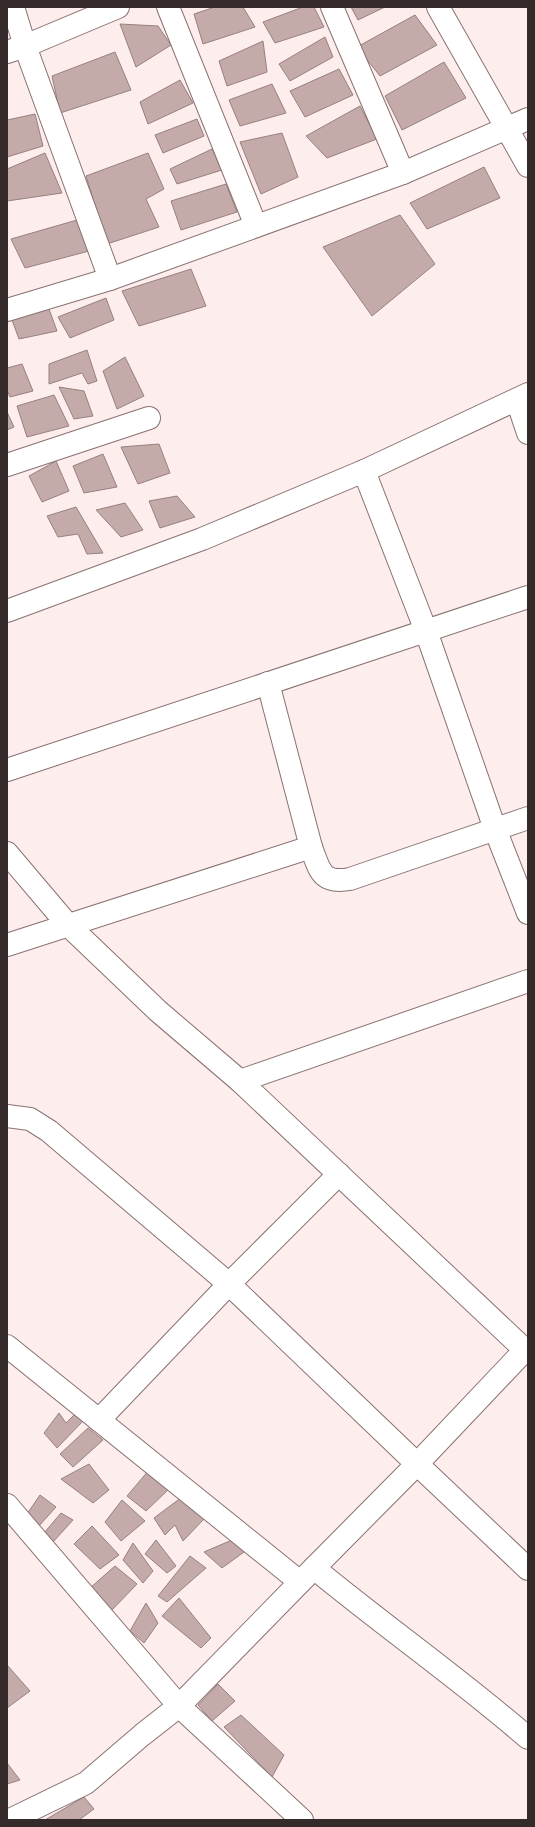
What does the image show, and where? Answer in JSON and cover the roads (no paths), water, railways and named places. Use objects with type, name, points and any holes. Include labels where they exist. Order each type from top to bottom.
[{"type":"street","points":[[13,7],[16,49],[110,279]]},
{"type":"street","points":[[16,49],[118,7]]},
{"type":"street","points":[[168,7],[256,226]]},
{"type":"street","points":[[332,7],[403,173]]},
{"type":"street","points":[[438,7],[528,166]]},
{"type":"street","points":[[7,310],[110,279],[403,173],[528,119]]},
{"type":"street","points":[[7,611],[202,539],[364,471],[522,397],[528,433]]},
{"type":"street","points":[[7,465],[149,418]]},
{"type":"street","points":[[364,471],[426,631],[495,829],[528,913]]},
{"type":"street","points":[[7,770],[528,598]]},
{"type":"street","points":[[268,683],[311,847],[323,873],[327,878],[336,882],[350,879],[528,818]]},
{"type":"street","points":[[7,945],[311,847]]},
{"type":"street","points":[[7,853],[68,925],[158,1011],[240,1081],[527,1350],[179,1706],[142,1735],[86,1783],[10,1820]]},
{"type":"street","points":[[240,1081],[528,981]]},
{"type":"street","points":[[7,1116],[30,1119],[50,1131],[229,1284],[528,1568]]},
{"type":"street","points":[[99,1420],[229,1284],[338,1174]]},
{"type":"street","points":[[7,1346],[99,1420],[307,1575],[350,1598],[502,1716],[528,1738]]},
{"type":"street","points":[[7,1505],[179,1706],[302,1820]]}]
